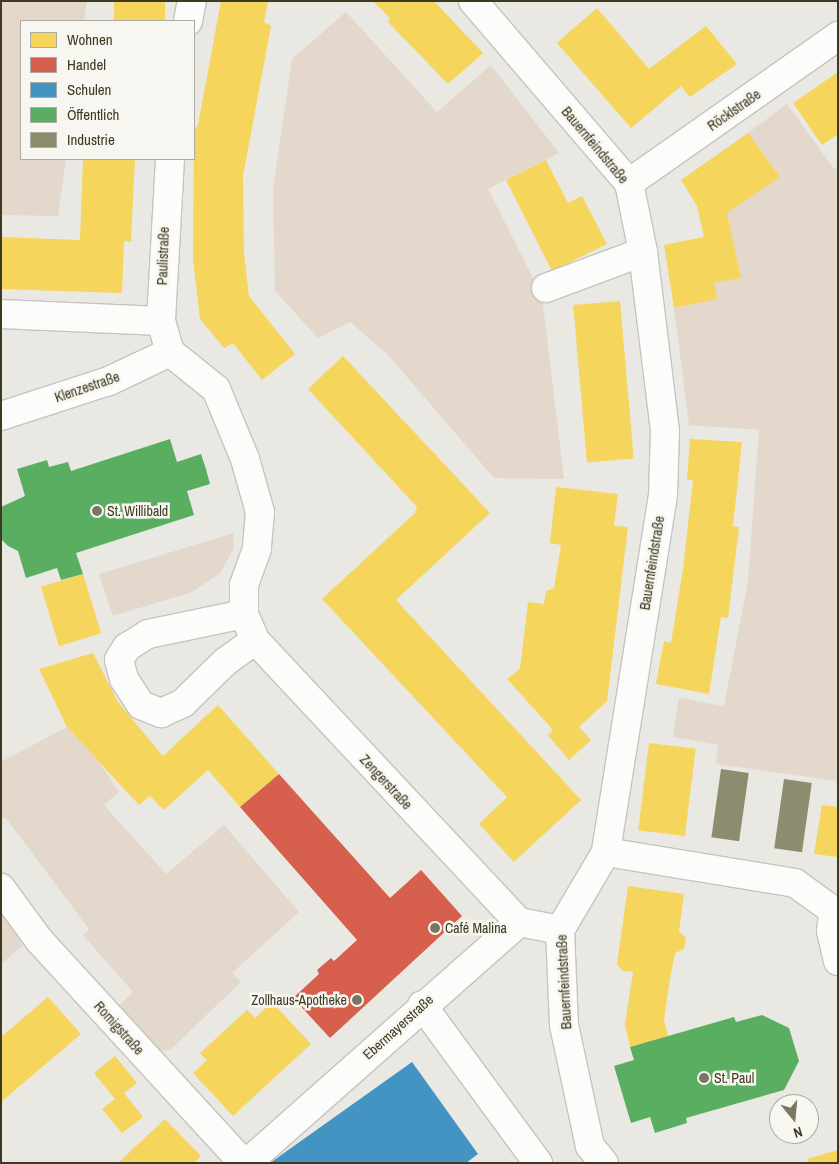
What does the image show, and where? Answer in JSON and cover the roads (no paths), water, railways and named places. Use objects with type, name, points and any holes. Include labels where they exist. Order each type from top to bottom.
[{"type":"street","points":[[188,20],[192,1]]},
{"type":"street","name":"Bauernfeindstraße","points":[[473,1],[629,183],[643,252],[665,431],[663,495],[606,852],[560,930],[564,1025],[590,1146],[604,1163]]},
{"type":"street","name":"Röcklstraße","points":[[629,183],[838,36]]},
{"type":"street","name":"Paulistraße","points":[[170,160],[161,321],[170,352]]},
{"type":"street","points":[[546,288],[643,252]]},
{"type":"street","points":[[1,314],[161,321]]},
{"type":"street","name":"Klenzestraße","points":[[1,416],[109,381],[170,352]]},
{"type":"street","name":"Zengerstraße","points":[[170,352],[216,390],[245,459],[260,512],[257,549],[244,584],[244,614],[255,640],[519,922]]},
{"type":"street","points":[[244,614],[148,634],[127,647],[120,660],[124,679],[141,705],[161,712],[183,703],[225,662],[255,640]]},
{"type":"street","points":[[606,852],[794,884],[835,914],[831,932],[838,961]]},
{"type":"street","name":"Romigstraße","points":[[1,888],[39,940],[243,1163]]},
{"type":"street","points":[[519,922],[560,930]]},
{"type":"street","name":"Ebermayerstraße","points":[[247,1163],[422,1005],[519,922]]},
{"type":"street","points":[[422,1005],[538,1163]]},
{"type":"place","name":"St. Willibald","points":[[97,511]]},
{"type":"place","name":"Café Malina","points":[[435,928]]},
{"type":"place","name":"Zollhaus-Apotheke","points":[[357,1000]]},
{"type":"place","name":"St. Paul","points":[[704,1078]]}]
